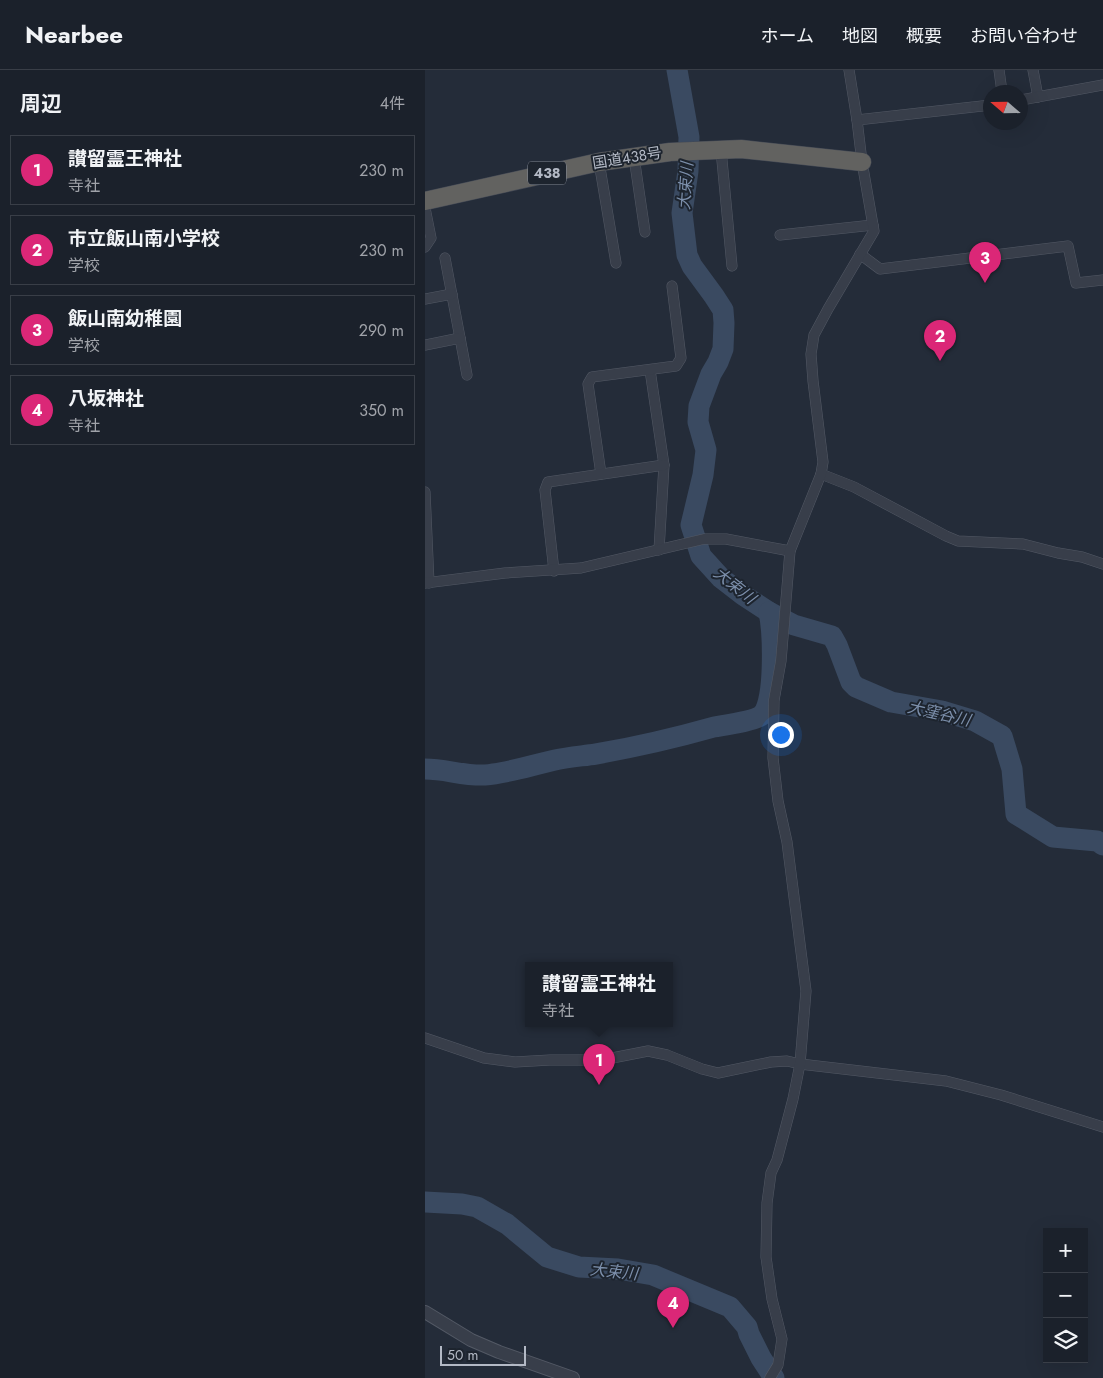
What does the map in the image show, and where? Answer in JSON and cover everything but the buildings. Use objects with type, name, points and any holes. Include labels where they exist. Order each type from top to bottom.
[{"type":"highway","name":"国道438号","points":[[425,201],[599,162],[670,152],[741,149],[862,162]]},
{"type":"street","points":[[772,1375],[778,1365],[782,1339],[772,1299],[766,1256],[767,1203],[771,1173],[777,1160],[800,1064],[806,991],[791,869],[778,801],[773,758],[774,700],[781,661],[790,551],[821,474],[823,462],[811,354],[814,335],[874,231],[849,70]]},
{"type":"street","points":[[999,70],[1001,85]]},
{"type":"street","points":[[1033,70],[1037,97]]},
{"type":"street","points":[[1028,99],[1103,85]]},
{"type":"street","points":[[857,120],[983,106]]},
{"type":"street","points":[[714,150],[732,266]]},
{"type":"street","points":[[634,157],[645,232]]},
{"type":"street","points":[[599,162],[615,263]]},
{"type":"street","points":[[425,208],[431,238],[425,247]]},
{"type":"street","points":[[780,234],[873,225]]},
{"type":"street","points":[[861,254],[880,270],[1068,246],[1076,283],[1103,280]]},
{"type":"street","points":[[445,258],[467,375]]},
{"type":"street","points":[[601,474],[588,384],[592,377],[676,366],[681,358],[672,286]]},
{"type":"street","points":[[425,299],[451,294]]},
{"type":"street","points":[[425,345],[460,338]]},
{"type":"street","points":[[650,370],[664,465],[659,550]]},
{"type":"street","points":[[554,571],[545,490],[548,482],[664,465]]},
{"type":"street","points":[[821,474],[854,487],[958,541],[1023,544],[1082,557],[1103,564]]},
{"type":"street","points":[[425,492],[427,583],[581,568],[703,539],[726,539],[790,551]]},
{"type":"street","points":[[425,1038],[484,1058],[515,1062],[602,1060],[648,1051],[667,1055],[702,1070],[718,1073],[787,1060],[800,1064],[946,1081],[1001,1095],[1103,1127]]},
{"type":"street","points":[[425,1312],[471,1340],[573,1378]]},
{"type":"waterway","name":"大束川","points":[[677,70],[689,137],[688,171],[682,213],[687,255],[692,266],[723,310],[724,323],[723,349],[699,406],[698,422],[706,450],[703,475],[691,525],[701,556],[721,578],[769,612],[794,625],[832,636],[851,682],[856,687],[891,702],[942,711],[975,721],[1002,736],[1012,769],[1016,814],[1053,837],[1097,841],[1103,845]]},
{"type":"waterway","name":"大束川","points":[[425,769],[469,774],[494,774],[560,759],[596,754],[670,739],[758,717],[762,715],[770,696],[772,634],[769,612]]},
{"type":"waterway","name":"大束川","points":[[425,1202],[462,1204],[477,1207],[507,1224],[547,1257],[579,1267],[618,1269],[653,1275],[730,1307],[747,1327],[761,1358],[774,1378]]},
{"type":"place","name":"飯山南幼稚園","points":[[985,283]]},
{"type":"place","name":"市立飯山南小学校","points":[[940,361]]},
{"type":"place","name":"讃留霊王神社","points":[[599,1085]]},
{"type":"place","name":"八坂神社","points":[[673,1328]]},
{"type":"water label","name":"大窪谷川","points":[[939,713]]}]
